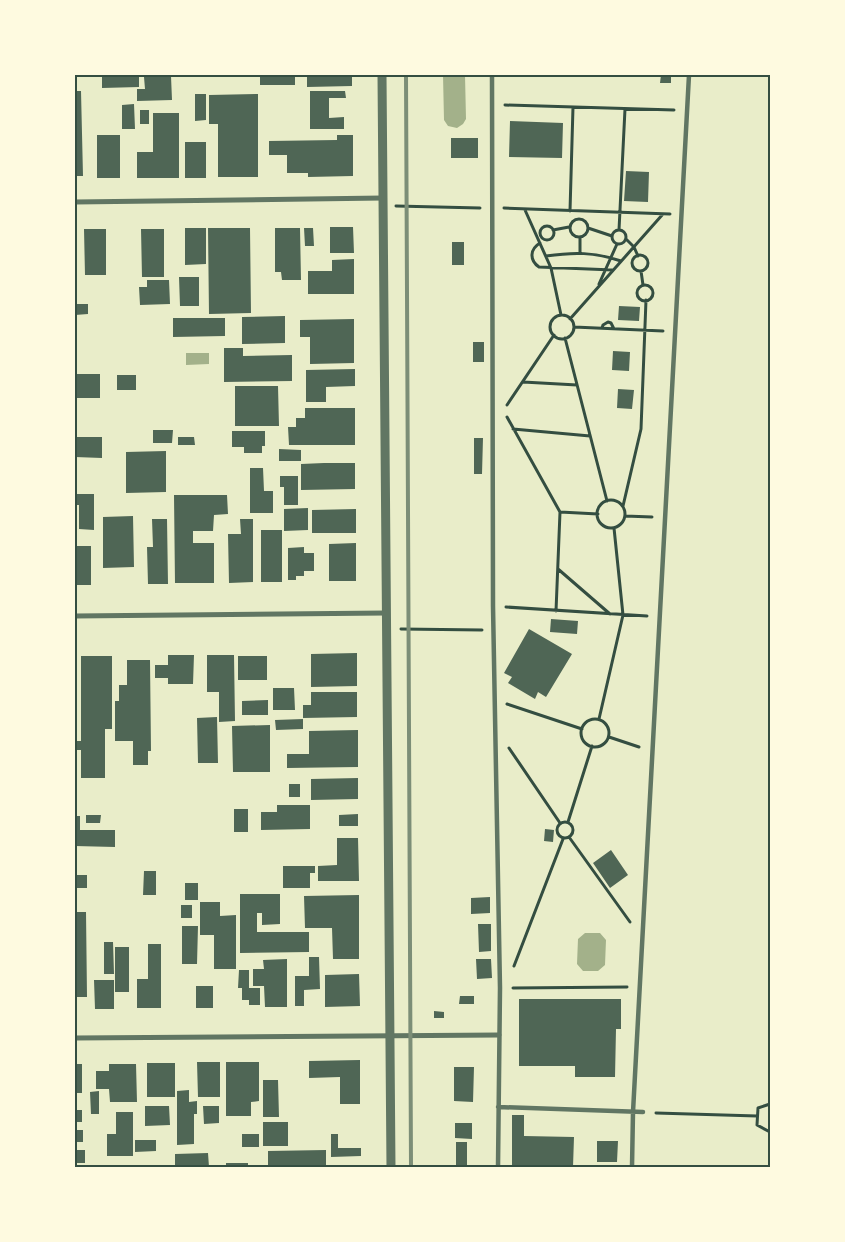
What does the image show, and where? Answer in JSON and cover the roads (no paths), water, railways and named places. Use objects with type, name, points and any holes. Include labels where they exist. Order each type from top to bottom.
[{"type":"street","points":[[382,75],[391,1167]]},
{"type":"street","points":[[492,75],[492,606],[500,988],[498,1167]]},
{"type":"street","points":[[632,1167],[633,1112],[689,75]]},
{"type":"street","points":[[75,202],[383,198]]},
{"type":"street","points":[[75,616],[386,613]]},
{"type":"street","points":[[75,1038],[499,1035]]},
{"type":"street","points":[[498,1107],[643,1112]]},
{"type":"railway","points":[[406,75],[411,1167]]}]
